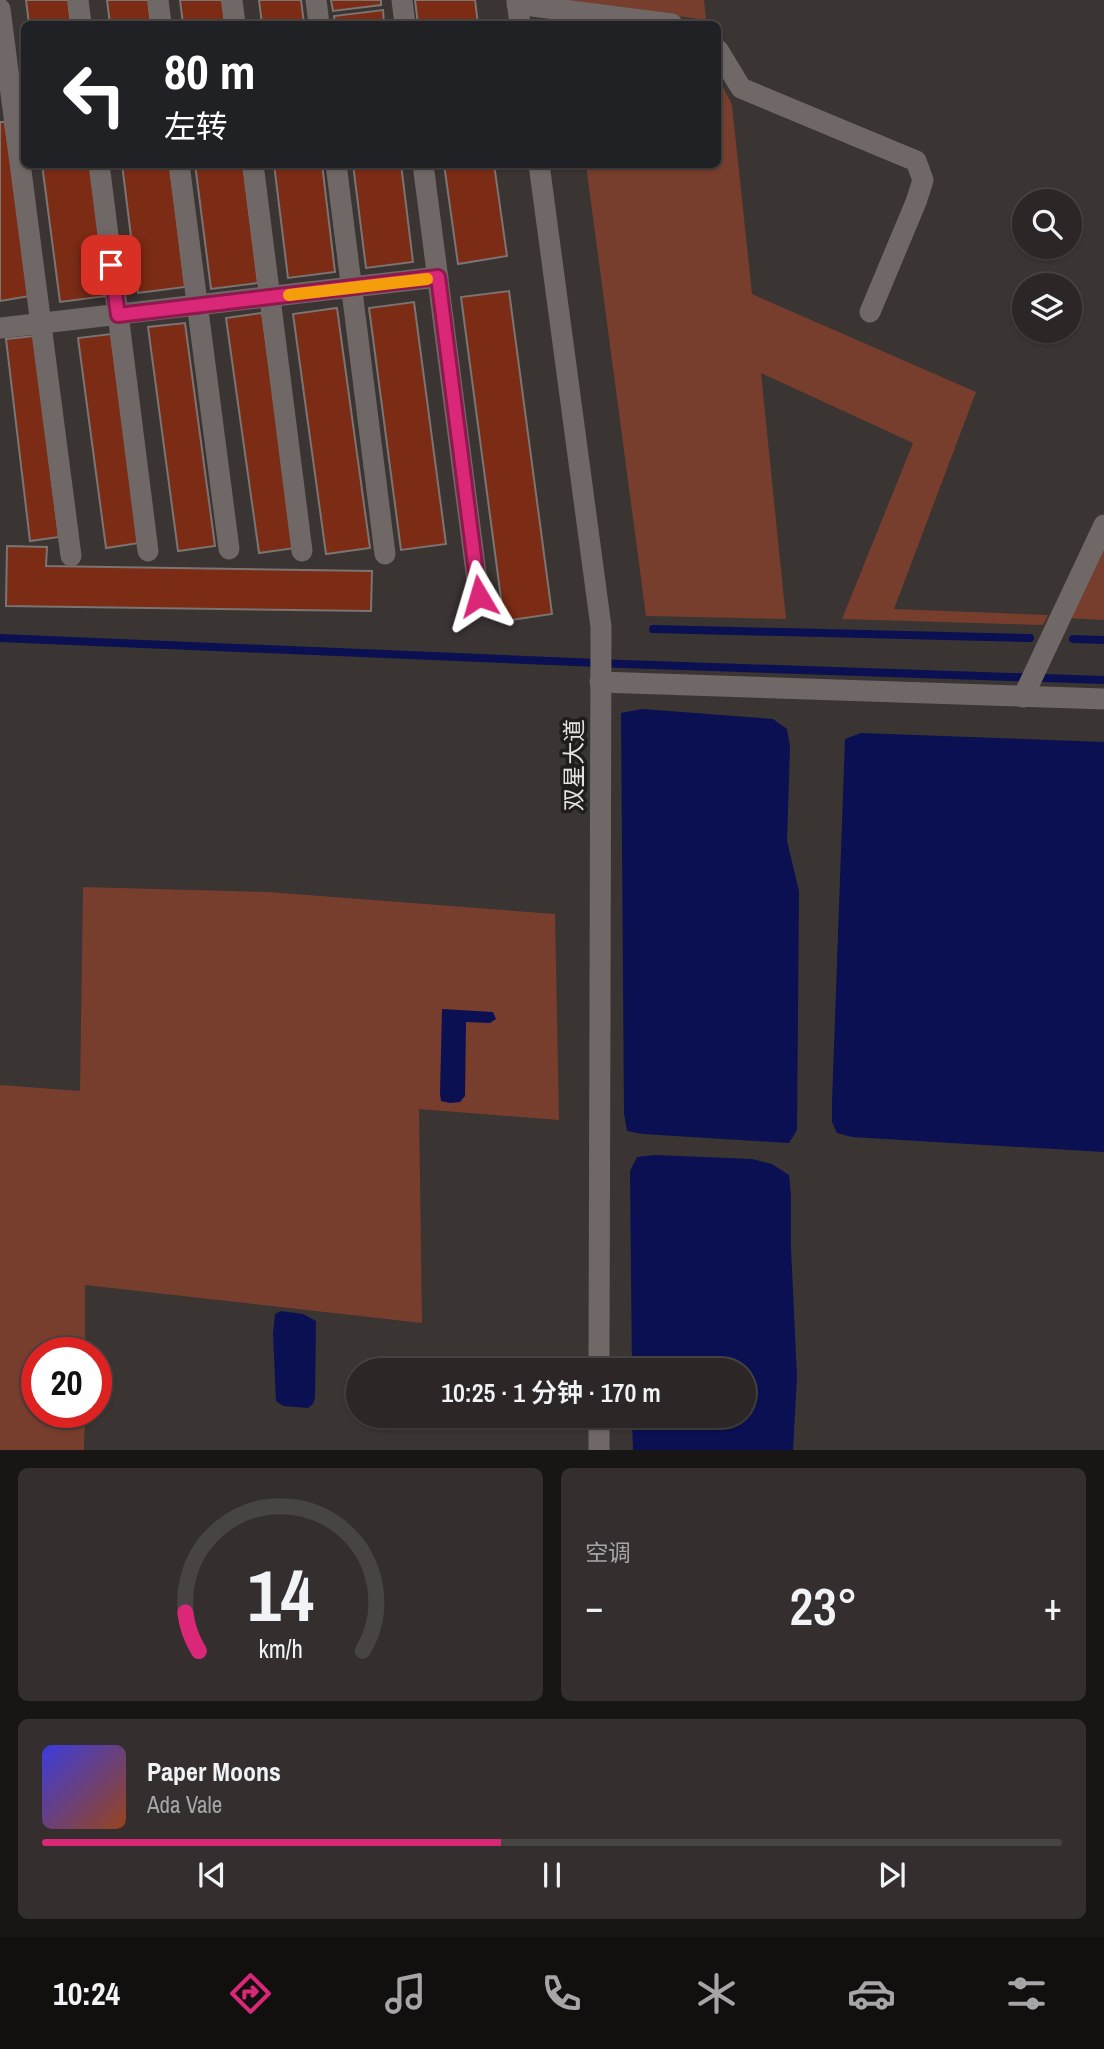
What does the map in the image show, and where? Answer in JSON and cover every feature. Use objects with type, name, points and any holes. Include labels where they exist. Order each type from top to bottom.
[{"type":"street","points":[[78,0],[81,21]]},
{"type":"street","points":[[158,0],[161,21]]},
{"type":"street","points":[[232,0],[235,21]]},
{"type":"street","points":[[316,0],[319,21]]},
{"type":"street","points":[[402,0],[405,21]]},
{"type":"street","points":[[0,9],[71,556]]},
{"type":"street","points":[[518,10],[639,21]]},
{"type":"street","points":[[721,55],[741,88],[916,161],[923,180],[870,312]]},
{"type":"street","points":[[100,168],[148,551]]},
{"type":"street","points":[[180,168],[229,549]]},
{"type":"street","points":[[254,168],[302,551]]},
{"type":"street","points":[[337,168],[385,554]]},
{"type":"street","points":[[424,168],[479,596]]},
{"type":"street","name":"双星大道","points":[[540,168],[601,627],[599,1358]]},
{"type":"street","points":[[0,328],[438,277]]},
{"type":"street","points":[[1023,697],[1104,525]]},
{"type":"street","points":[[600,679],[1104,699]]},
{"type":"street","points":[[599,1428],[599,1450]]},
{"type":"shaded area","points":[[564,0],[704,0],[706,20]]},
{"type":"shaded area","points":[[721,83],[732,105],[752,294],[976,392],[894,609],[1048,615],[1043,625],[842,619],[913,443],[761,373],[786,619],[646,616],[586,168],[721,168]]},
{"type":"shaded area","points":[[1104,541],[1104,620],[1066,618]]},
{"type":"shaded area","points":[[642,709],[773,719],[787,729],[790,747],[787,841],[799,891],[797,1130],[789,1143],[627,1131],[624,1113],[621,713]]},
{"type":"shaded area","points":[[861,733],[1104,742],[1104,1152],[852,1137],[837,1133],[832,1122],[832,1102],[845,739]]},
{"type":"shaded area","points":[[83,887],[268,892],[555,914],[559,1120],[419,1109],[422,1323],[85,1285],[85,1337],[21,1337],[21,1428],[85,1428],[84,1450],[0,1450],[0,1085],[80,1091]]},
{"type":"shaded area","points":[[442,1009],[493,1012],[496,1019],[490,1023],[466,1022],[465,1096],[460,1102],[441,1101]]},
{"type":"shaded area","points":[[655,1155],[752,1159],[772,1164],[789,1175],[797,1377],[793,1450],[633,1450],[632,1428],[756,1428],[756,1358],[632,1358],[630,1171],[637,1157]]},
{"type":"shaded area","points":[[281,1311],[303,1314],[316,1321],[315,1398],[308,1408],[283,1406],[276,1401],[273,1334],[275,1314]]},
{"type":"building","points":[[26,0],[68,0],[71,21],[29,21]]},
{"type":"building","points":[[107,0],[148,0],[151,21],[110,21]]},
{"type":"building","points":[[180,0],[222,0],[225,21],[183,21]]},
{"type":"building","points":[[259,0],[301,0],[304,21],[262,21]]},
{"type":"building","points":[[331,0],[381,0],[381,5],[333,11]]},
{"type":"building","points":[[415,0],[475,0],[478,21],[418,21]]},
{"type":"building","points":[[383,10],[384,21],[335,21],[334,16]]},
{"type":"building","points":[[0,122],[5,122],[30,296],[0,301]]},
{"type":"building","points":[[43,168],[91,168],[107,296],[60,302]]},
{"type":"building","points":[[122,168],[170,168],[185,287],[138,293]]},
{"type":"building","points":[[196,168],[244,168],[258,283],[211,289]]},
{"type":"building","points":[[274,168],[322,168],[335,272],[288,278]]},
{"type":"building","points":[[354,168],[401,168],[413,262],[366,268]]},
{"type":"building","points":[[445,168],[495,168],[507,256],[458,264]]},
{"type":"building","points":[[509,291],[552,614],[504,621],[461,297]]},
{"type":"building","points":[[414,302],[446,544],[401,550],[369,308]]},
{"type":"building","points":[[337,308],[370,548],[326,554],[293,314]]},
{"type":"building","points":[[262,313],[295,548],[259,553],[226,318]]},
{"type":"building","points":[[185,323],[215,546],[178,551],[148,327]]},
{"type":"building","points":[[111,334],[139,543],[106,548],[78,338]]},
{"type":"building","points":[[34,336],[59,537],[30,541],[6,339]]},
{"type":"building","points":[[7,546],[47,547],[46,566],[372,571],[371,611],[6,606]]},
{"type":"waterway","points":[[653,629],[1030,638]]},
{"type":"waterway","points":[[0,638],[623,664],[1104,680]]},
{"type":"waterway","points":[[1073,639],[1104,640]]},
{"type":"slow traffic","points":[[289,295],[427,279]]},
{"type":"route","points":[[111,265],[118,315],[438,277],[479,596]]}]
